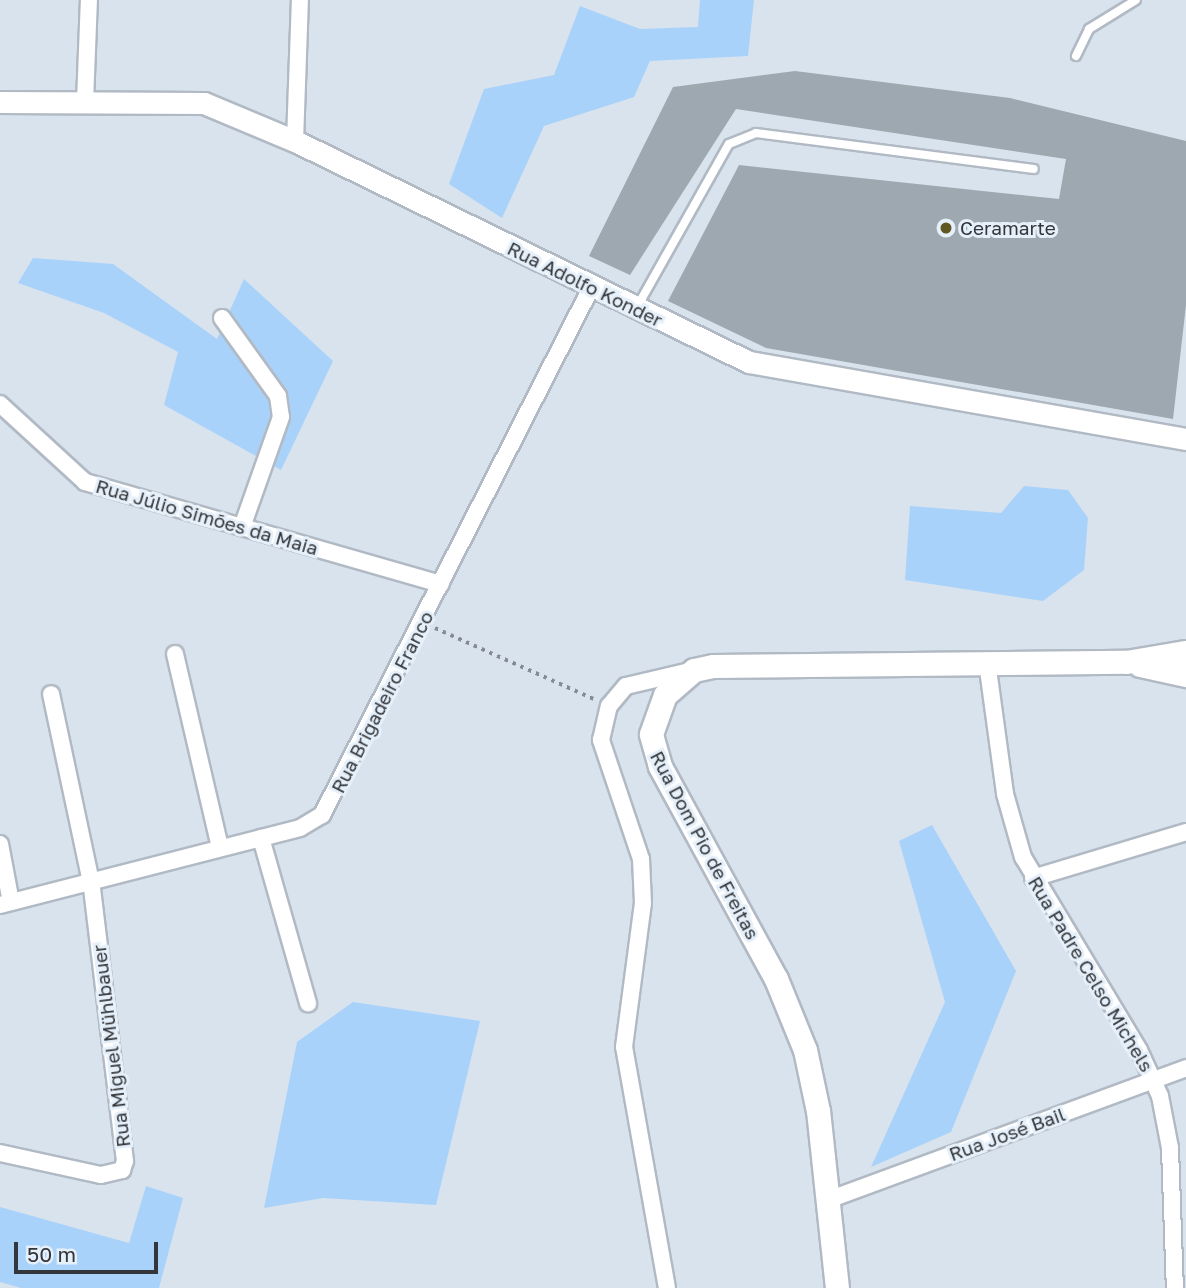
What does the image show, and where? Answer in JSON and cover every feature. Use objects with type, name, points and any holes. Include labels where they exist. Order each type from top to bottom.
[{"type":"main road","points":[[694,670],[987,662],[1126,662],[1186,652]]},
{"type":"main road","points":[[1126,662],[1186,675]]},
{"type":"main road","name":"Rua Dom Pio de Freitas","points":[[694,670],[677,681],[656,713],[653,749],[791,1011],[813,1081],[836,1288]]},
{"type":"street","points":[[85,102],[89,0]]},
{"type":"street","points":[[295,141],[300,0]]},
{"type":"street","name":"Rua Adolfo Konder","points":[[0,102],[204,103],[295,141],[636,310],[770,368],[1186,439]]},
{"type":"street","name":"Rua Brigadeiro Franco","points":[[6,904],[261,838],[312,822],[330,806],[591,288]]},
{"type":"street","points":[[222,318],[278,396],[281,417],[242,527]]},
{"type":"street","name":"Rua Júlio Simões da Maia","points":[[0,404],[85,482],[441,584]]},
{"type":"street","points":[[175,654],[220,848]]},
{"type":"street","name":"Rua Padre Celso Michels","points":[[987,662],[1005,794],[1032,878],[1154,1080],[1170,1148],[1175,1288]]},
{"type":"street","points":[[667,1288],[625,1062],[643,881],[636,838],[601,754],[609,706],[637,680],[694,670]]},
{"type":"street","points":[[51,694],[90,882]]},
{"type":"street","points":[[1032,878],[1186,832]]},
{"type":"street","points":[[261,838],[308,1003]]},
{"type":"street","points":[[0,844],[6,904]]},
{"type":"street","name":"Rua Miguel Mühlbauer","points":[[0,1153],[102,1175],[122,1170],[90,882]]},
{"type":"street","name":"Rua José Bail","points":[[828,1200],[1186,1068]]},
{"type":"lane","points":[[1076,56],[1089,29],[1136,0]]},
{"type":"lane","points":[[636,310],[729,144],[756,133],[1034,169]]},
{"type":"path","points":[[422,622],[609,706]]},
{"type":"shaded area","points":[[700,0],[754,0],[748,56],[650,61],[634,97],[544,126],[502,218],[449,184],[484,89],[554,75],[580,6],[640,29],[698,27]]},
{"type":"shaded area","points":[[33,258],[113,264],[217,339],[244,279],[333,361],[281,470],[164,405],[178,352],[104,313],[18,283]]},
{"type":"shaded area","points":[[1024,486],[1068,490],[1088,518],[1084,570],[1043,601],[905,580],[910,506],[1001,513]]},
{"type":"shaded area","points":[[932,825],[1016,971],[951,1132],[871,1167],[945,1002],[899,841]]},
{"type":"shaded area","points":[[353,1002],[480,1021],[436,1205],[323,1198],[264,1208],[297,1042]]},
{"type":"shaded area","points":[[146,1186],[183,1198],[159,1288],[21,1288],[0,1282],[0,1207],[129,1243]]},
{"type":"building","name":"Ceramarte","points":[[795,71],[1010,98],[1186,141],[1186,305],[1173,419],[766,348],[668,301],[739,165],[1059,199],[1066,159],[736,109],[630,275],[589,256],[673,87]]},
{"type":"place","name":"Ceramarte","points":[[946,228]]}]
